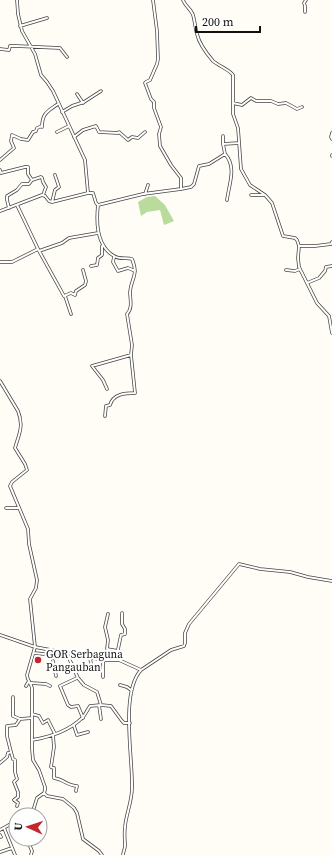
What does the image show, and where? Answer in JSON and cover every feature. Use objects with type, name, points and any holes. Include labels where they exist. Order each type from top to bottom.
[{"type":"street","points":[[17,0],[20,26],[35,54],[41,75],[48,83],[85,160],[88,193]]},
{"type":"street","points":[[153,0],[157,31],[158,59],[150,80],[145,83],[151,99],[154,102],[154,108],[161,127],[159,134],[160,146],[171,165],[181,178],[182,189]]},
{"type":"street","points":[[183,0],[185,5],[193,14],[197,33],[202,46],[214,62],[231,72],[233,75],[233,116],[238,128],[242,173],[250,185],[265,195],[272,203],[282,235],[285,237],[295,238],[297,240],[299,246],[298,263],[300,270],[317,303],[329,316],[332,333]]},
{"type":"street","points":[[305,12],[304,3],[306,0]]},
{"type":"street","points":[[20,26],[47,18]]},
{"type":"street","points":[[0,49],[7,50],[10,46],[60,48],[67,56]]},
{"type":"street","points":[[62,112],[72,106],[83,103],[101,91]]},
{"type":"street","points":[[77,94],[83,103]]},
{"type":"street","points":[[232,103],[242,104],[251,98],[256,101],[271,101],[278,104],[286,103],[297,109],[302,107]]},
{"type":"street","points":[[0,160],[14,148],[11,140],[12,136],[28,140],[37,128],[42,127],[42,119],[45,113],[58,104]]},
{"type":"street","points":[[58,132],[64,127],[69,126]]},
{"type":"street","points":[[74,137],[83,130],[96,126],[99,132],[119,132],[128,140],[133,137],[138,138],[145,132]]},
{"type":"street","points":[[332,133],[332,139]]},
{"type":"street","points":[[223,136],[225,154],[231,160],[232,172],[227,200]]},
{"type":"street","points":[[223,144],[239,143]]},
{"type":"street","points":[[98,205],[144,194],[191,187],[194,184],[199,166],[209,164],[225,154]]},
{"type":"street","points":[[0,170],[1,173],[28,167],[28,174],[32,180]]},
{"type":"street","points":[[52,202],[54,190],[59,187],[56,175]]},
{"type":"street","points":[[9,208],[7,196],[17,190],[22,184],[29,184],[32,180],[41,177],[46,187],[43,196]]},
{"type":"street","points":[[144,194],[148,185]]},
{"type":"street","points":[[43,196],[52,202],[93,193],[98,205],[98,233],[104,246],[114,257],[124,259],[131,258],[133,261],[135,277],[130,289],[130,309],[127,314],[132,345],[130,355],[135,393],[115,397],[111,401],[110,405],[106,406],[105,416]]},
{"type":"street","points":[[251,195],[265,195]]},
{"type":"street","points":[[0,211],[43,196]]},
{"type":"street","points":[[17,205],[38,250],[62,294],[65,296],[71,314]]},
{"type":"street","points":[[0,262],[12,262],[38,250],[62,243],[69,238],[98,233]]},
{"type":"street","points":[[299,246],[320,246],[331,244],[332,242]]},
{"type":"street","points":[[91,266],[97,265],[98,258],[102,255],[102,246],[104,246]]},
{"type":"street","points":[[114,257],[113,262],[118,271],[128,268],[135,271]]},
{"type":"street","points":[[307,283],[319,278],[325,272],[326,267],[332,266]]},
{"type":"street","points":[[65,296],[71,293],[75,294],[85,285],[86,281],[83,270]]},
{"type":"street","points":[[286,270],[300,270]]},
{"type":"street","points":[[107,389],[103,380],[92,366],[130,355]]},
{"type":"street","points":[[0,381],[18,411],[21,422],[16,448],[27,470],[12,482],[10,486],[28,529],[29,544],[37,580],[36,588],[30,599],[35,647],[27,675],[32,688],[33,760],[39,770],[45,787],[44,793],[37,798],[34,807]]},
{"type":"street","points":[[6,508],[19,508]]},
{"type":"street","points":[[123,855],[125,847],[124,828],[130,805],[132,789],[130,723],[131,690],[138,673],[171,650],[182,647],[185,643],[186,631],[189,624],[238,565],[290,572],[332,581]]},
{"type":"street","points":[[116,659],[121,635],[126,634],[122,625],[122,613]]},
{"type":"street","points":[[108,614],[105,627],[108,640],[107,649],[118,651]]},
{"type":"street","points":[[0,635],[35,647],[103,660],[116,659],[126,662],[141,670]]},
{"type":"street","points":[[34,653],[44,654]]},
{"type":"street","points":[[67,653],[78,678],[84,685],[97,692],[101,719]]},
{"type":"street","points":[[90,658],[92,669]]},
{"type":"street","points":[[103,660],[103,676]]},
{"type":"street","points":[[53,661],[56,676]]},
{"type":"street","points":[[55,671],[72,664]]},
{"type":"street","points":[[78,678],[60,685],[68,705],[71,707],[78,706],[83,718]]},
{"type":"street","points":[[30,682],[50,686]]},
{"type":"street","points":[[26,686],[30,682]]},
{"type":"street","points":[[120,685],[131,690]]},
{"type":"street","points":[[12,697],[13,716],[20,719],[32,718]]},
{"type":"street","points":[[32,740],[54,735],[74,726],[83,718],[90,706],[112,706],[124,723],[130,723]]},
{"type":"street","points":[[32,714],[39,716],[43,723],[48,720],[54,735],[51,767],[54,768],[54,778],[58,778],[72,786],[76,786],[76,791]]},
{"type":"street","points":[[17,806],[18,803],[14,801],[18,797],[14,782],[17,779],[15,772],[16,761],[12,759],[7,736],[7,726],[16,725],[20,719]]},
{"type":"street","points":[[74,726],[77,735],[88,732]]},
{"type":"street","points":[[0,763],[7,757],[8,753],[11,752]]},
{"type":"street","points":[[44,793],[47,796],[62,799],[74,808],[77,814],[83,839],[102,855]]},
{"type":"street","points":[[0,830],[8,826]]},
{"type":"street","points":[[4,828],[15,855]]},
{"type":"street","points":[[0,852],[12,848]]},
{"type":"green space","points":[[155,196],[165,205],[174,221],[164,225],[160,210],[147,212],[141,216],[138,202],[147,197]]},
{"type":"place","name":"GOR Serbaguna Pangauban","points":[[38,660]]}]
